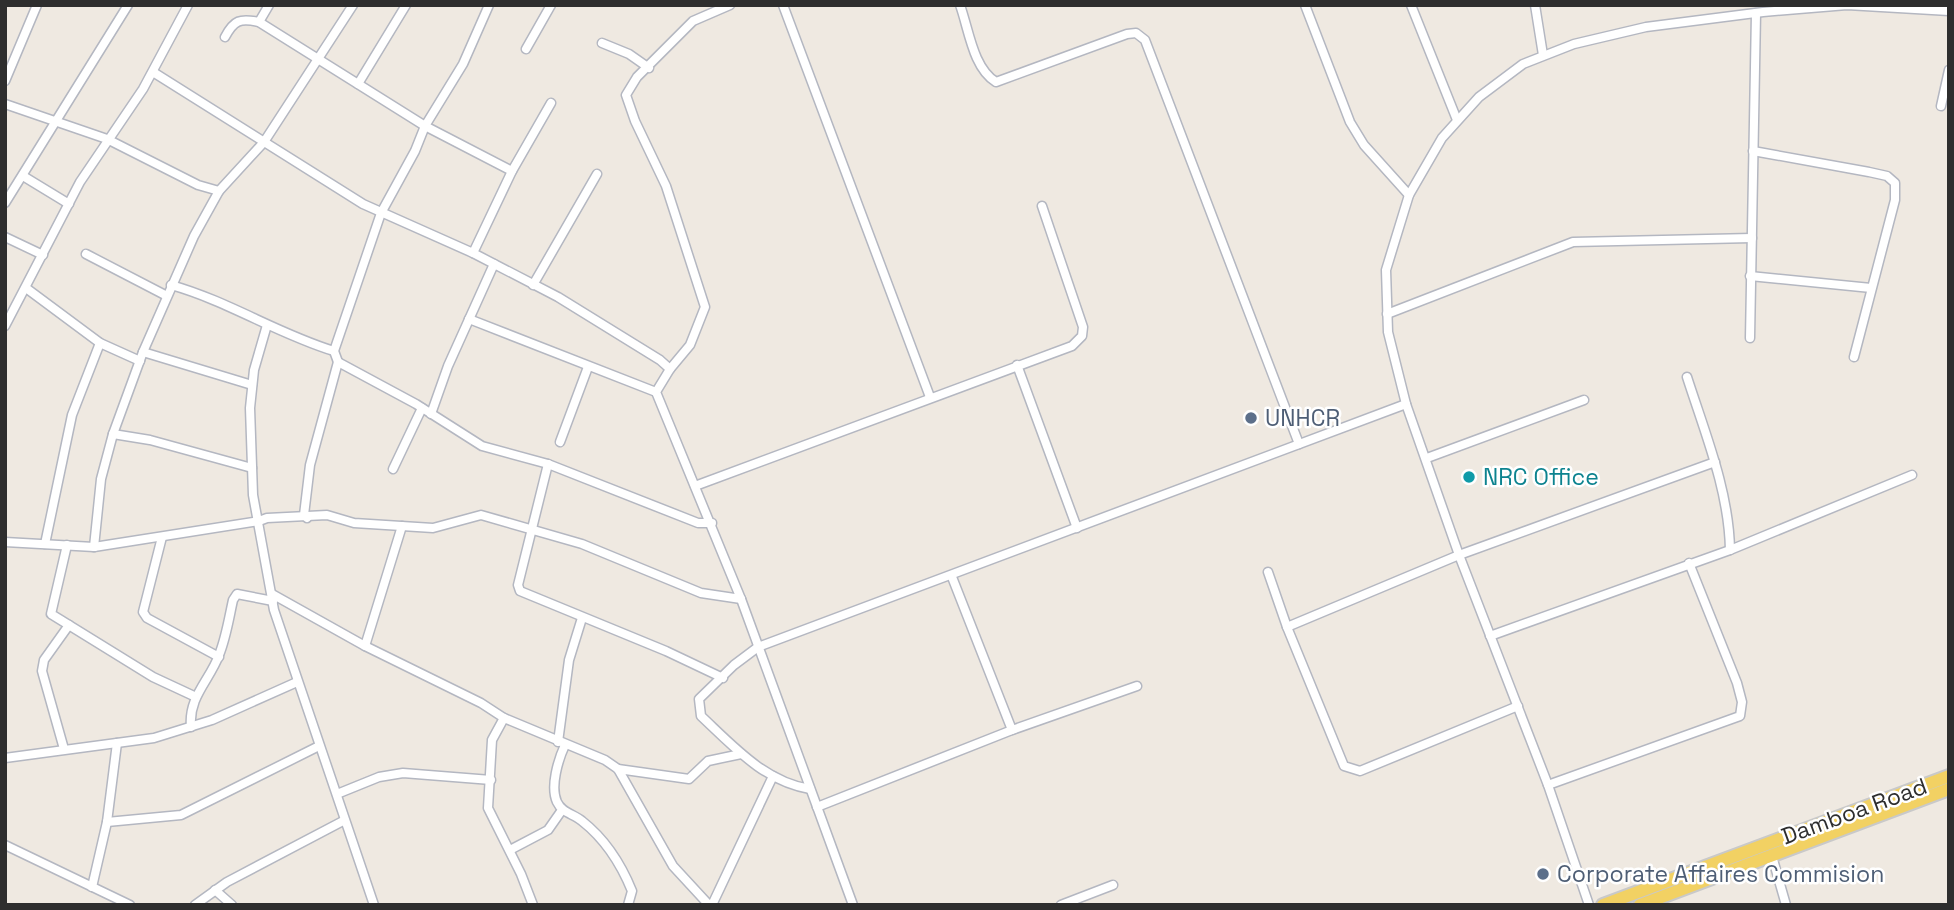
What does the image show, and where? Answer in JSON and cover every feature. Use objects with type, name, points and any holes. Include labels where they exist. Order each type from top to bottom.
[{"type":"main road","name":"Damboa Road","points":[[1603,905],[1949,776]]},
{"type":"main road","name":"Damboa Road","points":[[1640,905],[1949,789]]},
{"type":"street","points":[[5,81],[37,5]]},
{"type":"street","points":[[6,202],[128,5]]},
{"type":"street","points":[[5,326],[69,204],[107,139],[153,72],[188,5]]},
{"type":"street","points":[[259,23],[269,5]]},
{"type":"street","points":[[93,547],[101,479],[113,434],[141,356],[171,285],[219,191],[264,142],[354,5]]},
{"type":"street","points":[[358,84],[406,5]]},
{"type":"street","points":[[307,518],[304,514],[310,465],[338,362],[334,351],[381,213],[415,151],[425,125],[463,64],[489,5]]},
{"type":"street","points":[[526,49],[551,5]]},
{"type":"street","points":[[656,392],[670,369],[690,345],[705,307],[666,186],[635,121],[626,95],[637,77],[649,68],[693,21],[730,5]]},
{"type":"street","points":[[783,5],[930,397]]},
{"type":"street","points":[[960,5],[974,50],[987,76],[996,82],[1127,34],[1136,33],[1145,40],[1299,444]]},
{"type":"street","points":[[1305,5],[1350,122],[1364,145],[1409,195]]},
{"type":"street","points":[[1412,5],[1457,120]]},
{"type":"street","points":[[1535,5],[1543,55]]},
{"type":"street","points":[[1586,904],[1548,785],[1459,555],[1406,404],[1387,314],[1386,270],[1409,195],[1421,170],[1457,120],[1497,81],[1543,55],[1574,44],[1646,27],[1761,10],[1847,5],[1920,6],[1949,11]]},
{"type":"street","points":[[1750,338],[1753,151],[1761,10]]},
{"type":"street","points":[[225,37],[233,23],[239,20],[259,23],[425,125],[512,171]]},
{"type":"street","points":[[602,43],[629,54],[649,68]]},
{"type":"street","points":[[1941,106],[1949,70]]},
{"type":"street","points":[[153,72],[381,213],[473,253],[533,285],[632,342],[670,369]]},
{"type":"street","points":[[473,253],[512,171],[551,103]]},
{"type":"street","points":[[5,104],[59,120],[107,139],[198,185],[219,191]]},
{"type":"street","points":[[1753,151],[1887,176],[1895,183],[1895,200],[1854,357]]},
{"type":"street","points":[[533,285],[597,174]]},
{"type":"street","points":[[23,176],[69,204]]},
{"type":"street","points":[[695,486],[1072,346],[1082,335],[1083,327],[1042,206]]},
{"type":"street","points":[[5,237],[43,255]]},
{"type":"street","points":[[1387,314],[1573,242],[1752,238]]},
{"type":"street","points":[[86,254],[167,296]]},
{"type":"street","points":[[431,414],[494,264]]},
{"type":"street","points":[[1750,276],[1871,288]]},
{"type":"street","points":[[171,285],[199,293],[295,339],[334,351]]},
{"type":"street","points":[[26,288],[100,343],[252,385]]},
{"type":"street","points":[[469,319],[656,392],[712,523],[853,905]]},
{"type":"street","points":[[267,325],[252,385],[252,468],[272,597],[297,682],[337,794],[343,821],[374,905]]},
{"type":"street","points":[[45,544],[72,415],[100,343]]},
{"type":"street","points":[[338,362],[422,408],[482,446],[548,464],[698,523],[712,523]]},
{"type":"street","points":[[1017,365],[1077,528]]},
{"type":"street","points":[[560,442],[588,366]]},
{"type":"street","points":[[1686,377],[1714,462],[1729,528],[1730,550]]},
{"type":"street","points":[[1427,458],[1584,400]]},
{"type":"street","points":[[810,789],[792,786],[741,754],[701,716],[698,708],[699,699],[734,665],[758,648],[1406,404]]},
{"type":"street","points":[[393,469],[422,408]]},
{"type":"street","points":[[113,434],[150,440],[252,468]]},
{"type":"street","points":[[1287,627],[1459,555],[1714,462]]},
{"type":"street","points":[[548,464],[530,527],[520,591],[666,650],[723,678]]},
{"type":"street","points":[[1490,636],[1730,550],[1912,475]]},
{"type":"street","points":[[5,542],[93,547],[259,522],[267,517],[327,516],[354,523],[433,528],[481,514],[594,548],[701,593],[741,599]]},
{"type":"street","points":[[365,646],[402,526]]},
{"type":"street","points":[[162,537],[143,612],[147,618],[219,657]]},
{"type":"street","points":[[67,545],[51,614],[153,677],[195,697]]},
{"type":"street","points":[[1548,785],[1740,716],[1742,702],[1737,683],[1689,563]]},
{"type":"street","points":[[1268,572],[1287,627],[1344,766],[1350,770],[1360,771],[1518,706]]},
{"type":"street","points":[[952,577],[1012,730]]},
{"type":"street","points":[[191,727],[190,715],[195,697],[219,657],[233,600],[237,594],[272,597],[481,703],[504,718],[561,744],[605,760],[618,769],[673,866],[710,905],[773,776]]},
{"type":"street","points":[[582,618],[569,660],[555,800],[562,810],[583,821],[606,844],[632,891],[628,905]]},
{"type":"street","points":[[64,749],[42,671],[44,660],[69,625]]},
{"type":"street","points":[[5,758],[154,738],[191,727],[297,682]]},
{"type":"street","points":[[817,807],[1012,730],[1137,686]]},
{"type":"street","points":[[504,718],[492,740],[488,808],[510,850],[533,905]]},
{"type":"street","points":[[92,887],[107,822],[117,743]]},
{"type":"street","points":[[107,822],[181,815],[319,746]]},
{"type":"street","points":[[618,769],[689,779],[708,761],[741,754]]},
{"type":"street","points":[[337,794],[379,777],[403,773],[491,780]]},
{"type":"street","points":[[510,850],[548,830],[562,810]]},
{"type":"street","points":[[195,905],[215,890],[343,821]]},
{"type":"street","points":[[5,845],[130,905]]},
{"type":"street","points":[[1772,856],[1786,905]]},
{"type":"street","points":[[1061,905],[1113,885]]},
{"type":"street","points":[[215,890],[233,905]]},
{"type":"place","name":"UNHCR","points":[[1251,418]]},
{"type":"place","name":"NRC Office","points":[[1469,477]]},
{"type":"place","name":"Corporate Affaires Commision","points":[[1543,874]]}]
